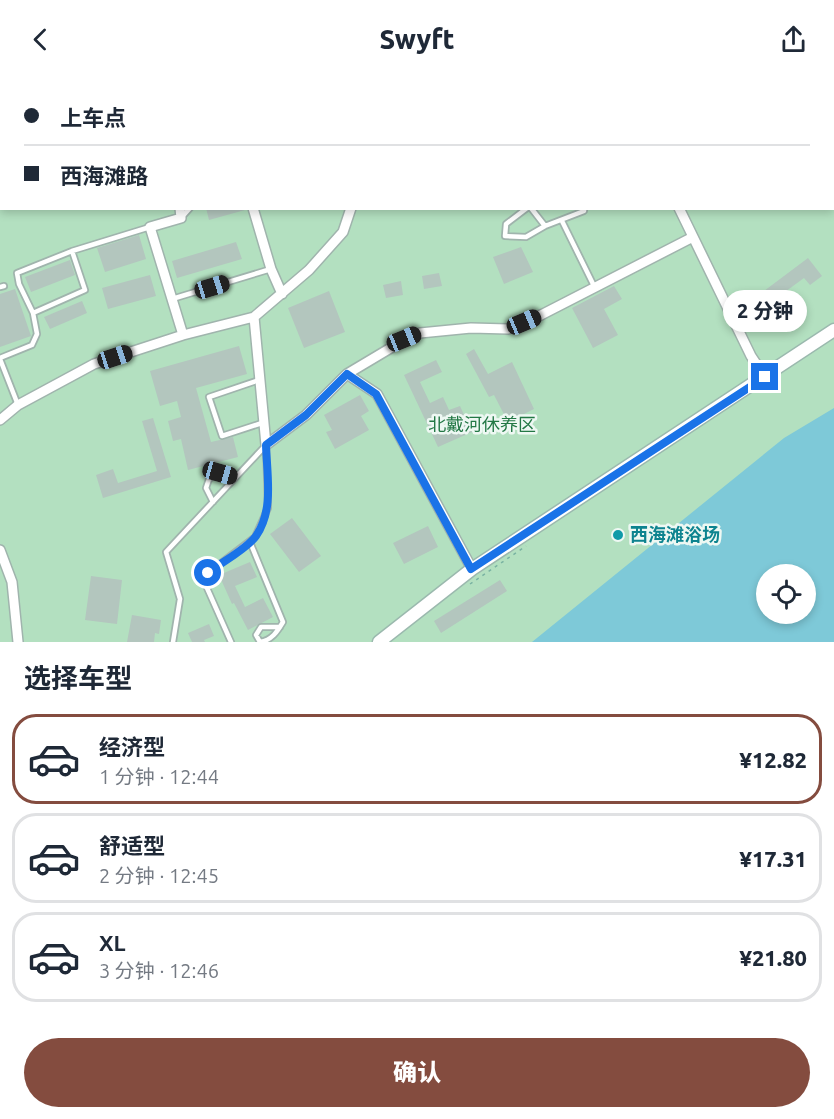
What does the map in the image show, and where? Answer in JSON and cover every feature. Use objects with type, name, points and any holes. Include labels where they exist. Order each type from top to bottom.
[{"type":"main road","points":[[379,642],[471,569],[834,330]]},
{"type":"street","points":[[254,210],[282,294]]},
{"type":"street","points":[[0,420],[18,405],[94,364],[183,335],[254,317],[309,270],[343,232],[350,210]]},
{"type":"street","points":[[681,210],[751,356],[765,377]]},
{"type":"street","points":[[180,213],[150,227],[183,335]]},
{"type":"street","points":[[254,317],[262,423],[266,445],[306,415],[347,374],[404,339],[420,333],[471,328],[508,329],[541,315],[693,237]]},
{"type":"street","points":[[347,374],[376,394],[471,569]]},
{"type":"street","points":[[0,550],[12,582],[18,642]]},
{"type":"lane","points":[[526,210],[506,224],[505,236],[526,237],[545,226],[562,221],[584,210]]},
{"type":"lane","points":[[531,210],[545,226]]},
{"type":"lane","points":[[562,221],[594,286]]},
{"type":"lane","points":[[18,405],[0,359],[32,345],[37,334],[33,313],[19,284],[17,273],[72,251],[150,227]]},
{"type":"lane","points":[[33,313],[85,291],[72,251]]},
{"type":"lane","points":[[172,299],[272,269]]},
{"type":"lane","points":[[259,380],[209,397],[222,436],[262,423]]},
{"type":"lane","points":[[172,642],[180,599],[166,552],[266,445]]},
{"type":"lane","points":[[231,642],[207,588],[208,573],[255,537],[268,508],[266,445]]},
{"type":"lane","points":[[213,502],[206,488],[209,479],[220,473],[236,478]]},
{"type":"lane","points":[[249,542],[283,622],[280,627],[267,641],[260,642],[256,635],[261,627],[280,627]]},
{"type":"green space","name":"北戴河休养区","points":[[0,210],[834,210],[834,642],[0,642]]},
{"type":"water","points":[[834,408],[834,642],[532,642],[784,438]]},
{"type":"building","points":[[206,210],[245,210],[209,220]]},
{"type":"building","points":[[139,235],[146,259],[105,272],[97,248]]},
{"type":"building","points":[[236,242],[242,259],[177,278],[172,261]]},
{"type":"building","points":[[521,247],[533,272],[504,284],[493,257]]},
{"type":"building","points":[[808,258],[822,276],[810,285],[804,278],[778,297],[786,307],[768,321],[752,300]]},
{"type":"building","points":[[70,260],[75,275],[31,292],[25,277]]},
{"type":"building","points":[[439,273],[442,286],[424,289],[422,276]]},
{"type":"building","points":[[150,275],[156,296],[108,309],[102,288]]},
{"type":"building","points":[[401,281],[403,295],[386,298],[383,285]]},
{"type":"building","points":[[614,286],[622,299],[604,309],[618,335],[593,348],[572,308]]},
{"type":"building","points":[[15,289],[31,336],[0,347],[0,294]]},
{"type":"building","points":[[329,291],[345,332],[304,348],[288,308]]},
{"type":"building","points":[[82,301],[87,313],[50,329],[44,317]]},
{"type":"building","points":[[239,346],[247,374],[196,388],[211,442],[233,437],[238,457],[188,470],[181,439],[173,441],[168,421],[181,417],[177,401],[160,406],[150,371]]},
{"type":"building","points":[[474,349],[488,374],[512,362],[534,409],[508,422],[494,395],[489,397],[466,354]]},
{"type":"building","points":[[436,360],[442,372],[420,382],[430,403],[443,397],[449,410],[460,406],[472,432],[438,447],[404,375]]},
{"type":"building","points":[[360,395],[369,411],[361,416],[369,430],[335,449],[326,432],[332,430],[324,415]]},
{"type":"building","points":[[153,418],[171,477],[103,498],[96,475],[113,469],[118,483],[157,471],[142,421]]},
{"type":"building","points":[[292,518],[321,556],[299,572],[270,534]]},
{"type":"building","points":[[428,526],[438,547],[404,564],[393,543]]},
{"type":"building","points":[[250,562],[257,577],[235,586],[245,607],[263,598],[273,617],[248,630],[234,603],[232,604],[219,575]]},
{"type":"building","points":[[91,576],[122,580],[117,624],[85,620]]},
{"type":"building","points":[[500,580],[507,591],[441,633],[434,621]]},
{"type":"building","points":[[132,615],[161,620],[159,634],[155,633],[154,642],[127,642]]},
{"type":"building","points":[[209,624],[214,636],[204,640],[205,642],[192,642],[188,633]]},
{"type":"place","name":"西海滩浴场","points":[[618,535]]},
{"type":"route","points":[[208,573],[255,537],[262,523],[268,508],[266,445],[306,415],[347,374],[376,394],[471,569],[765,377]]}]
